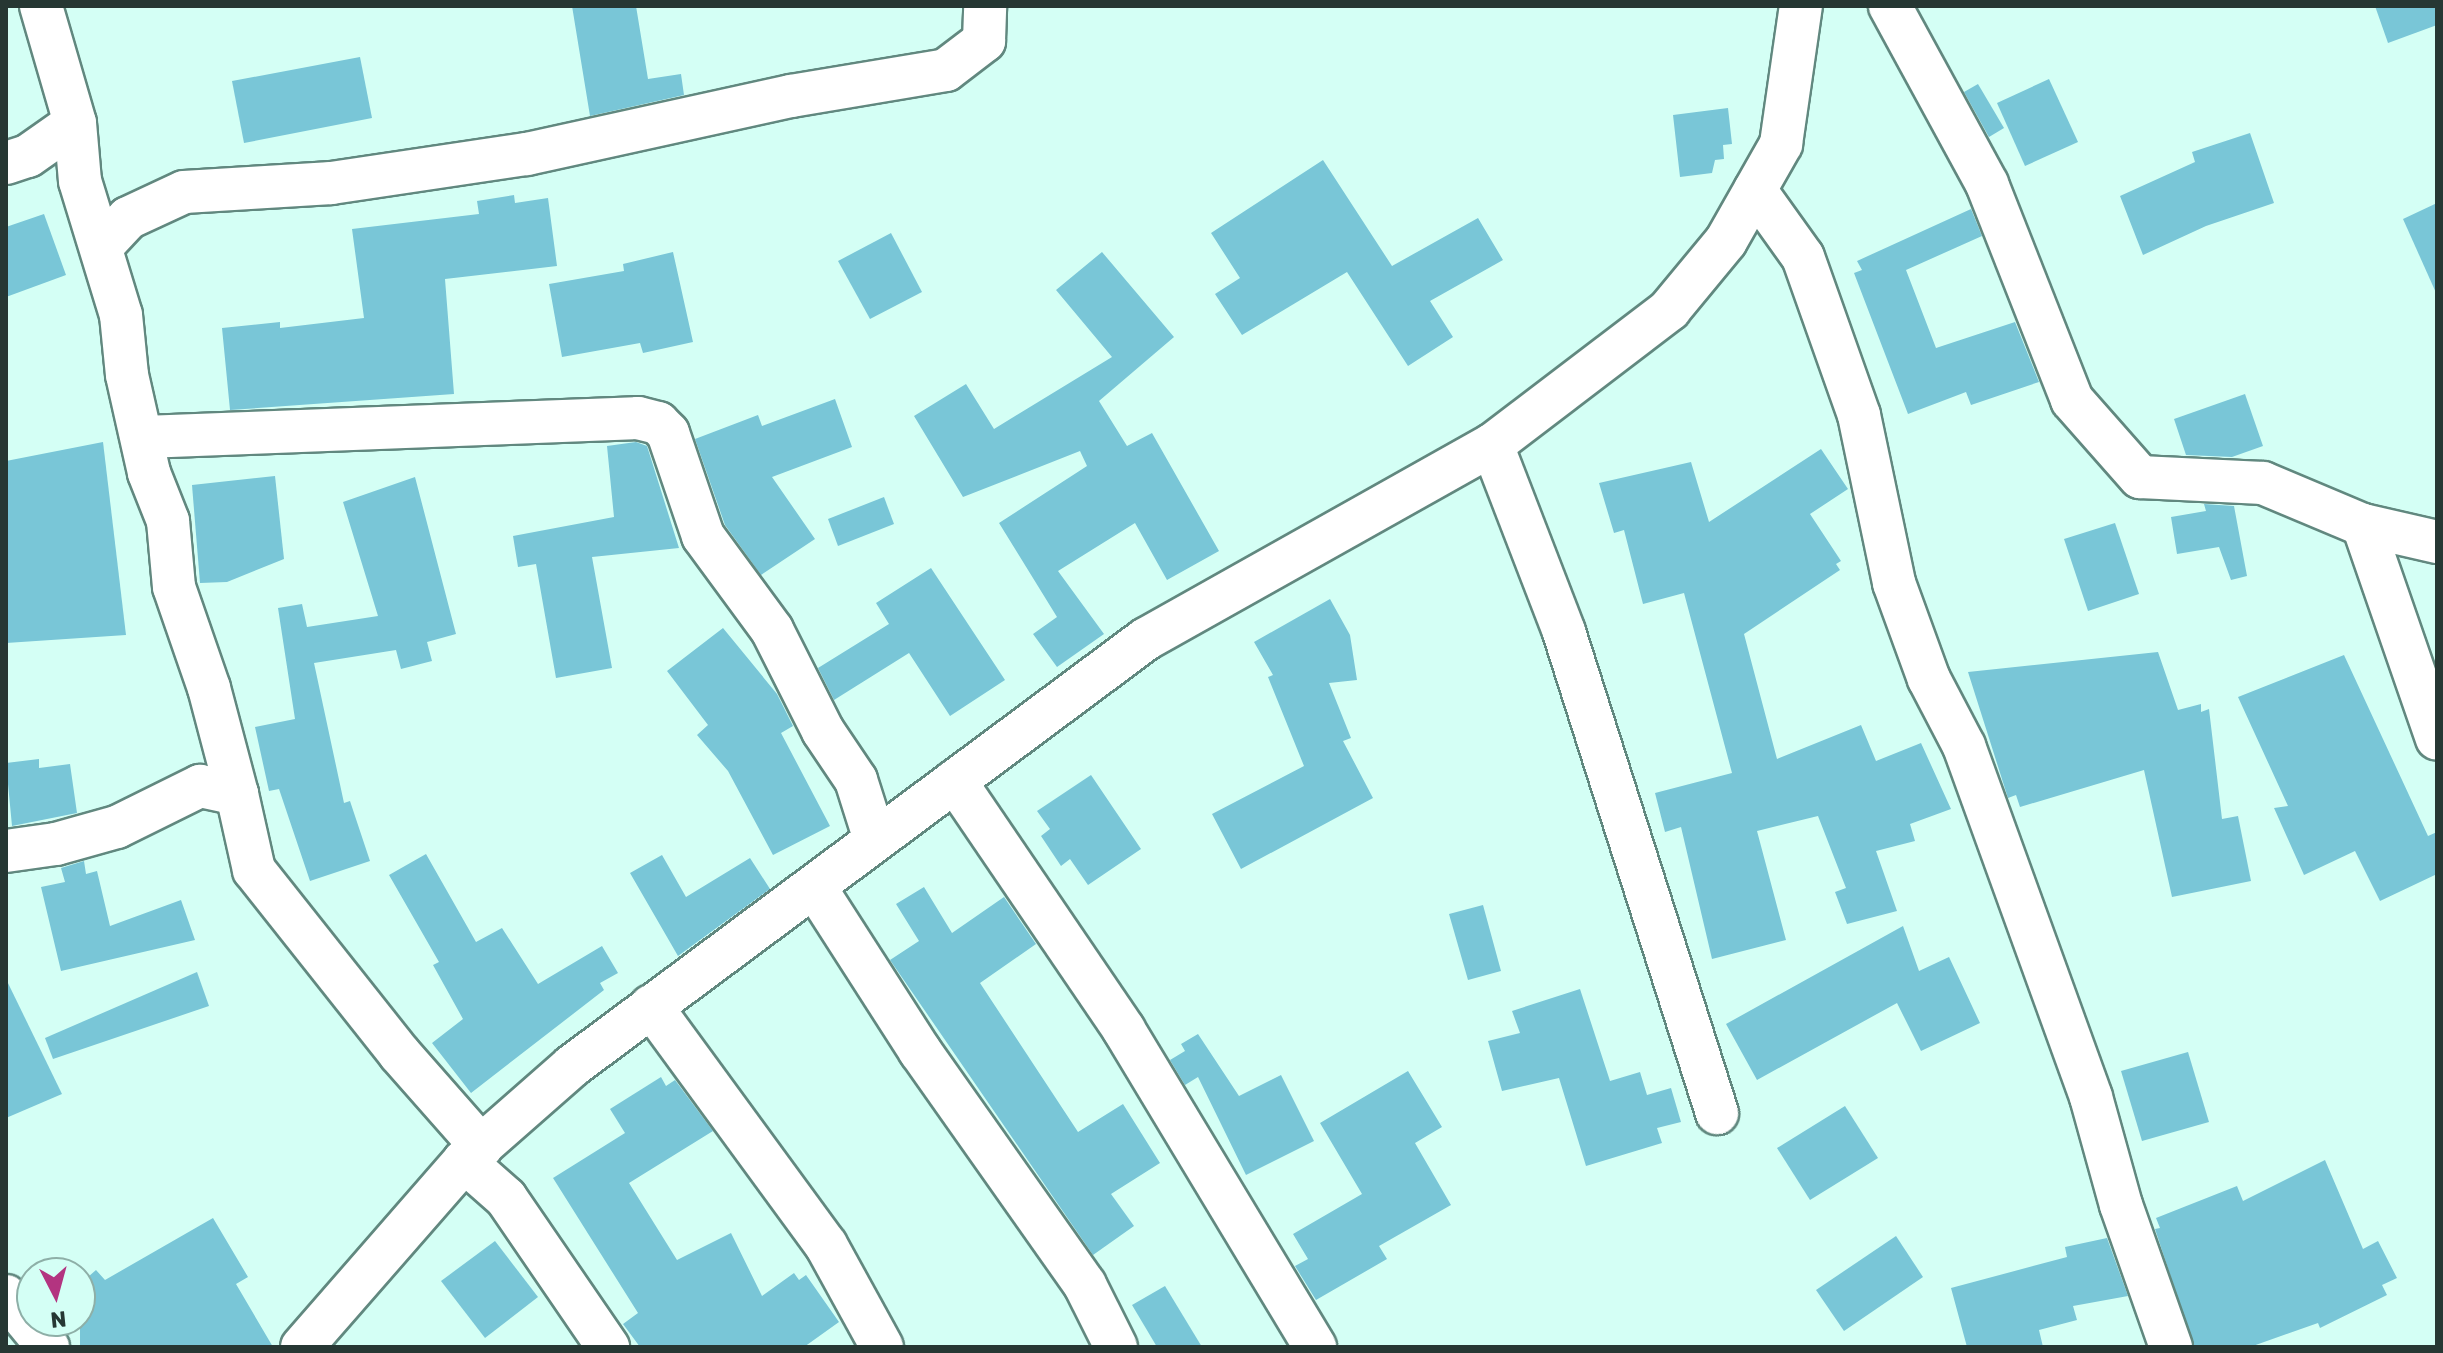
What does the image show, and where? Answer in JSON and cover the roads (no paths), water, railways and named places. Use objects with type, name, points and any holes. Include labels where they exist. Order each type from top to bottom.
[{"type":"street","points":[[41,6],[75,123],[80,181],[102,246],[144,437],[149,473],[168,521],[174,587],[209,688],[254,870],[399,1053],[506,1198],[608,1347]]},
{"type":"street","points":[[102,246],[128,218],[184,192],[332,183],[527,154],[791,96],[946,70],[984,41],[985,6]]},
{"type":"street","points":[[302,1347],[473,1154],[572,1066],[651,1006],[816,889],[875,840],[1146,639],[1492,445],[1669,310],[1726,241],[1781,144],[1801,6]]},
{"type":"street","points":[[1890,6],[1987,184],[2072,400],[2140,477],[2263,483],[2363,525],[2437,542]]},
{"type":"street","points":[[6,163],[28,156],[75,123]]},
{"type":"street","points":[[1755,190],[1803,257],[1859,415],[1894,583],[1929,679],[1964,746],[2091,1097],[2121,1205],[2171,1347]]},
{"type":"street","points":[[144,437],[638,418],[658,423],[668,433],[703,536],[772,630],[823,731],[856,780],[875,840]]},
{"type":"street","points":[[1492,445],[1564,632],[1717,1113]]},
{"type":"street","points":[[2363,525],[2437,739]]},
{"type":"street","points":[[955,781],[1124,1030],[1315,1347]]},
{"type":"street","points":[[6,851],[56,844],[117,827],[200,786],[237,794]]},
{"type":"street","points":[[816,889],[920,1051],[1085,1285],[1116,1347]]},
{"type":"street","points":[[651,1006],[826,1245],[882,1347]]},
{"type":"street","points":[[6,1296],[48,1347]]}]
